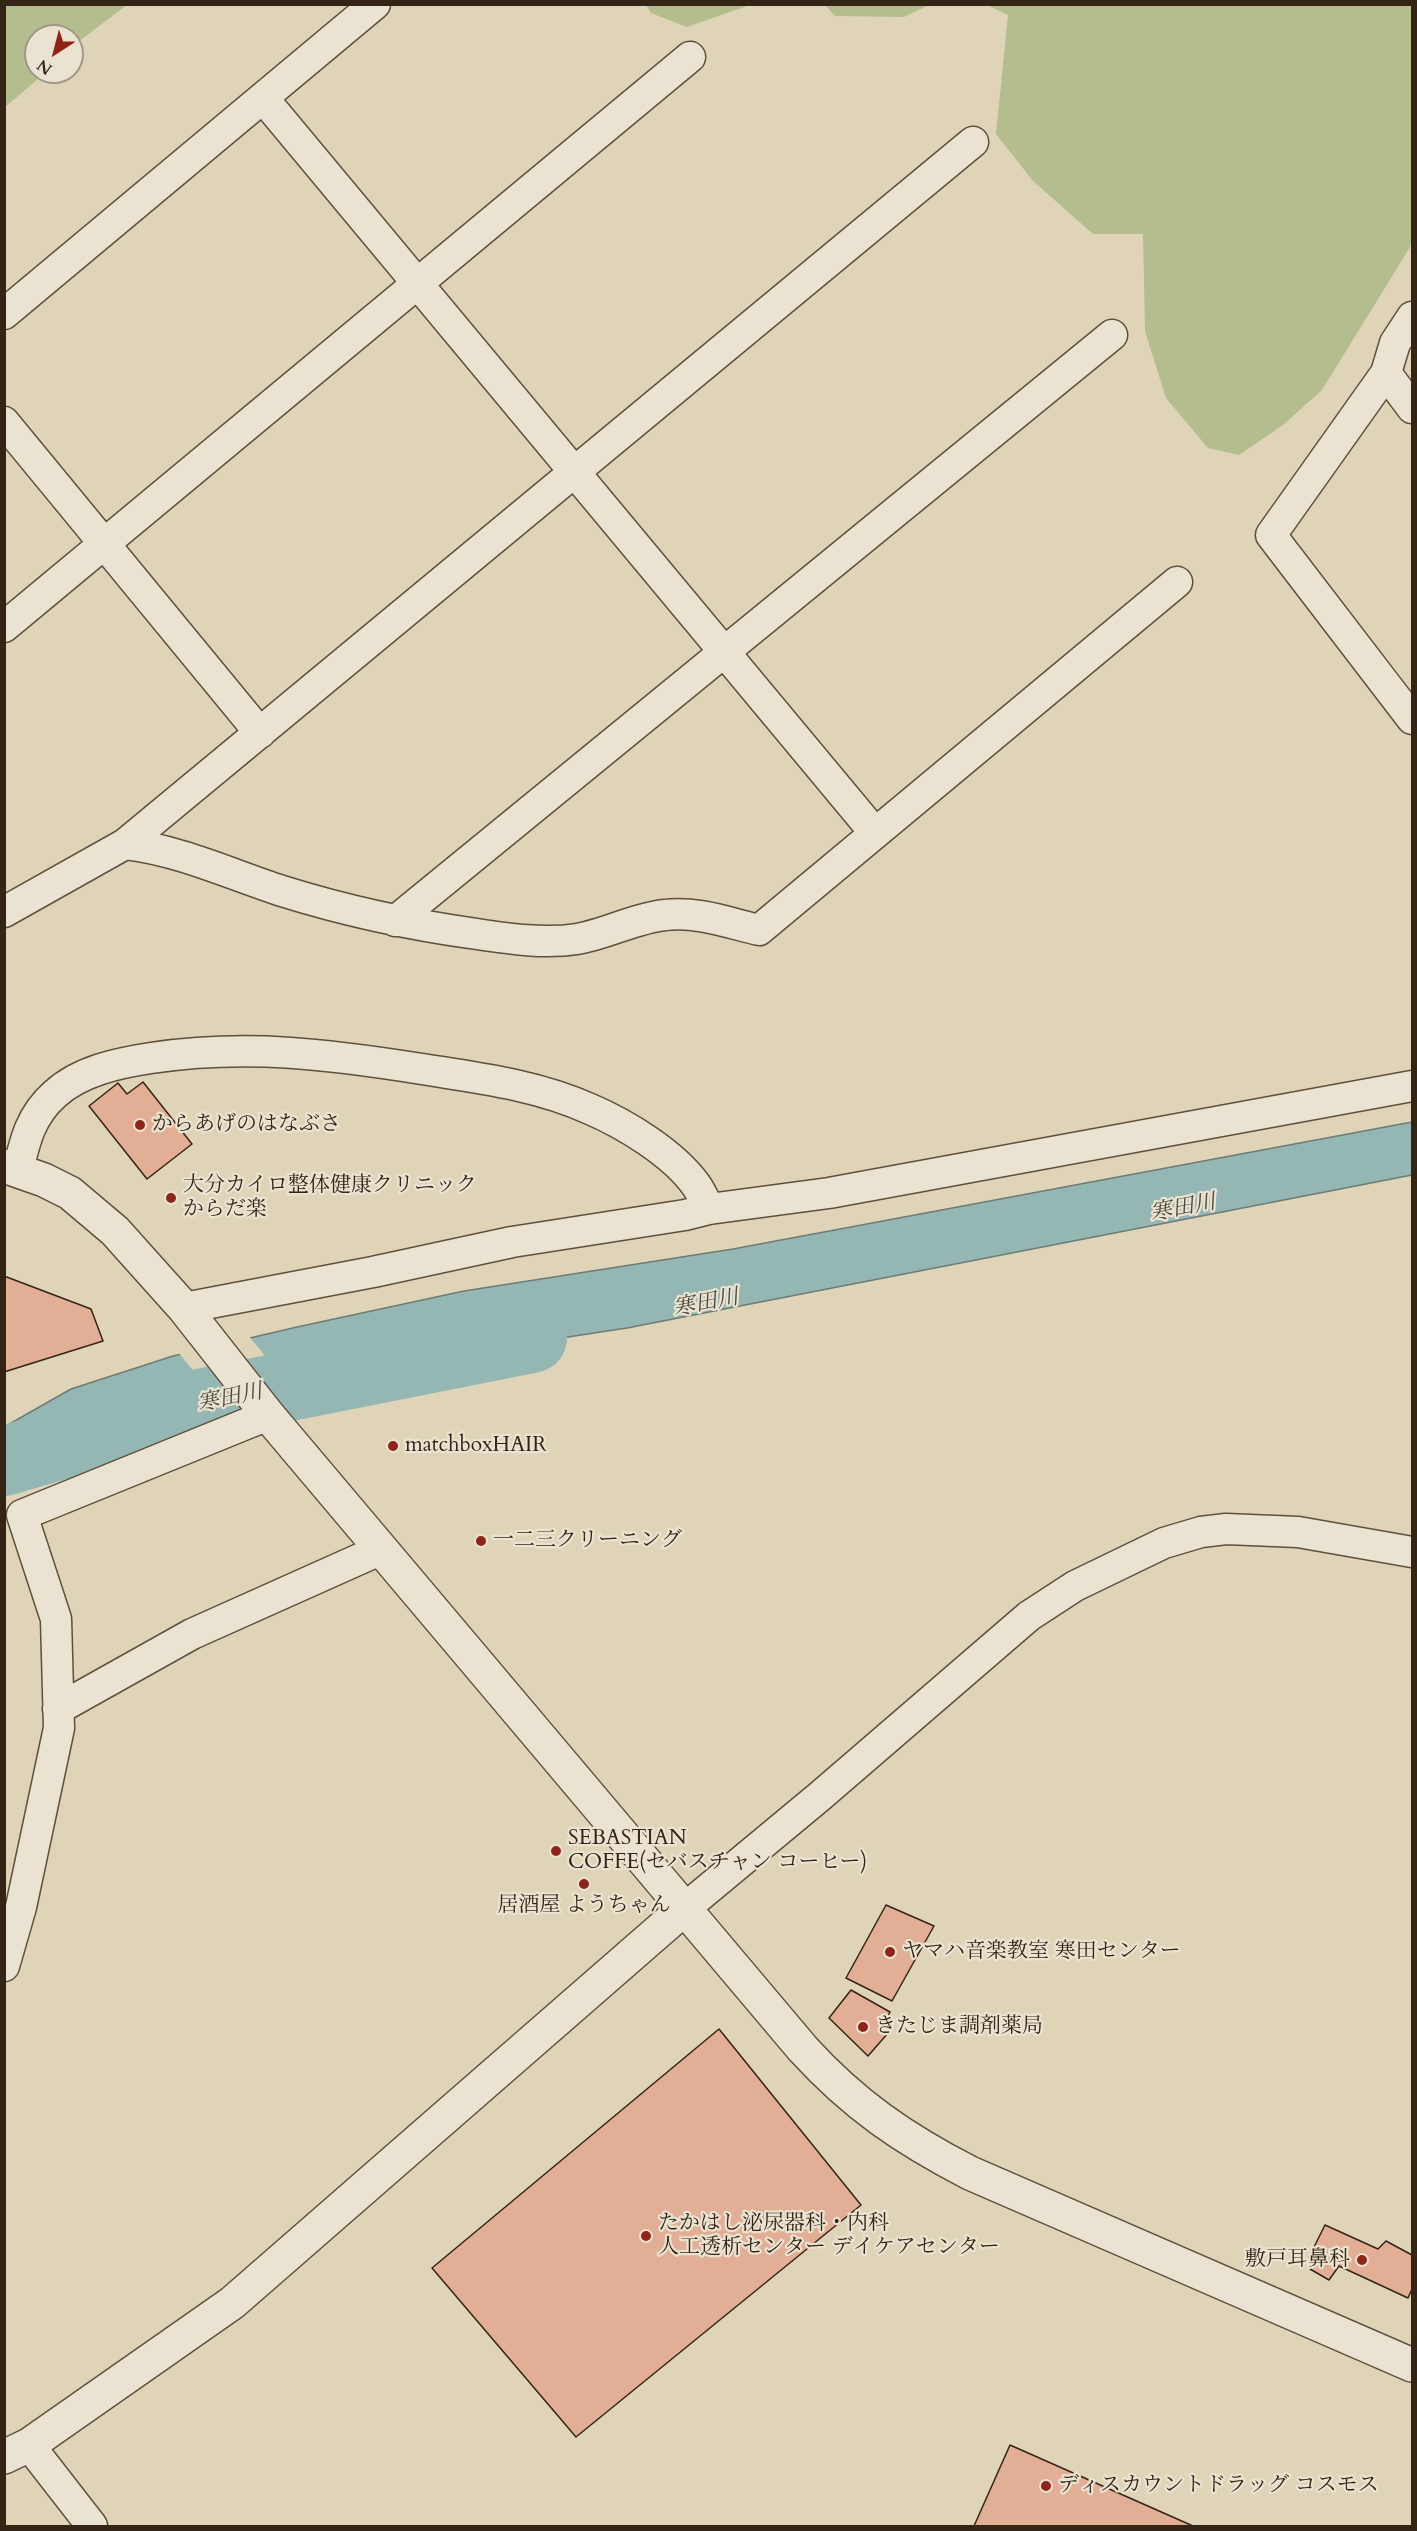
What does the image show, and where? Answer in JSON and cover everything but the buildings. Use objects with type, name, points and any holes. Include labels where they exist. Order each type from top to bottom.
[{"type":"street","points":[[4,314],[375,4]]},
{"type":"street","points":[[4,627],[690,57]]},
{"type":"street","points":[[263,98],[875,834]]},
{"type":"street","points":[[4,912],[125,844],[973,142]]},
{"type":"street","points":[[1413,317],[1395,343],[1386,373],[1271,535],[1413,719]]},
{"type":"street","points":[[395,921],[1112,335]]},
{"type":"street","points":[[1386,373],[1413,408]]},
{"type":"street","points":[[4,422],[260,733]]},
{"type":"street","points":[[125,844],[163,851],[284,891],[395,921],[479,934],[555,941],[579,939],[664,915],[695,915],[759,930],[1177,582]]},
{"type":"street","points":[[709,1209],[696,1184],[668,1157],[614,1120],[564,1099],[497,1081],[343,1056],[283,1051],[180,1054],[129,1061],[92,1072],[71,1082],[55,1094],[33,1120],[11,1168],[70,1193],[115,1231],[191,1317],[268,1415],[824,2072],[883,2123],[905,2138],[970,2173],[1413,2365]]},
{"type":"street","points":[[191,1317],[373,1272],[512,1242],[685,1215],[709,1209],[829,1193],[1413,1086]]},
{"type":"street","points":[[4,1966],[21,1907],[59,1728],[56,1619],[22,1515],[268,1415]]},
{"type":"street","points":[[92,2526],[17,2451],[232,2303],[684,1909],[827,1790],[1029,1616],[1075,1586],[1164,1543],[1201,1532],[1226,1529],[1298,1532],[1413,1552]]},
{"type":"street","points":[[58,1709],[192,1634],[382,1549]]},
{"type":"green space","points":[[5,4],[127,4],[84,37],[84,24],[24,24],[24,84],[32,84],[5,107]]},
{"type":"green space","points":[[646,5],[750,5],[687,27],[651,13]]},
{"type":"green space","points":[[825,5],[929,5],[904,17],[835,16]]},
{"type":"green space","points":[[987,5],[1412,5],[1412,244],[1322,390],[1283,425],[1239,455],[1208,448],[1166,398],[1145,331],[1143,234],[1093,234],[1033,181],[996,134],[1008,15]]},
{"type":"water","points":[[1412,1122],[1412,1175],[627,1328],[292,1379],[138,1413],[118,1407],[66,1417],[5,1444],[4,1427],[71,1389],[173,1356],[297,1327],[464,1291],[733,1249]]},
{"type":"pier","points":[[248,1335],[287,1383],[216,1399],[178,1352]]},
{"type":"waterway","name":"寒田川","points":[[4,1461],[199,1404],[532,1338]]},
{"type":"place","name":"からあげのはなぶさ","points":[[140,1125]]},
{"type":"place","name":"大分カイロ整体健康クリニック からだ楽","points":[[171,1198]]},
{"type":"place","name":"matchboxHAIR","points":[[393,1446]]},
{"type":"place","name":"一二三クリーニング","points":[[481,1541]]},
{"type":"place","name":"SEBASTIAN COFFE(セバスチャン コーヒー)","points":[[556,1851]]},
{"type":"place","name":"居酒屋 ようちゃん","points":[[584,1884]]},
{"type":"place","name":"ヤマハ音楽教室 寒田センター","points":[[890,1952]]},
{"type":"place","name":"きたじま調剤薬局","points":[[863,2027]]},
{"type":"place","name":"たかはし泌尿器科・内科 人工透析センター デイケアセンター","points":[[646,2236]]},
{"type":"place","name":"敷戸耳鼻科","points":[[1362,2260]]},
{"type":"place","name":"ディスカウントドラッグ コスモス","points":[[1046,2486]]}]
